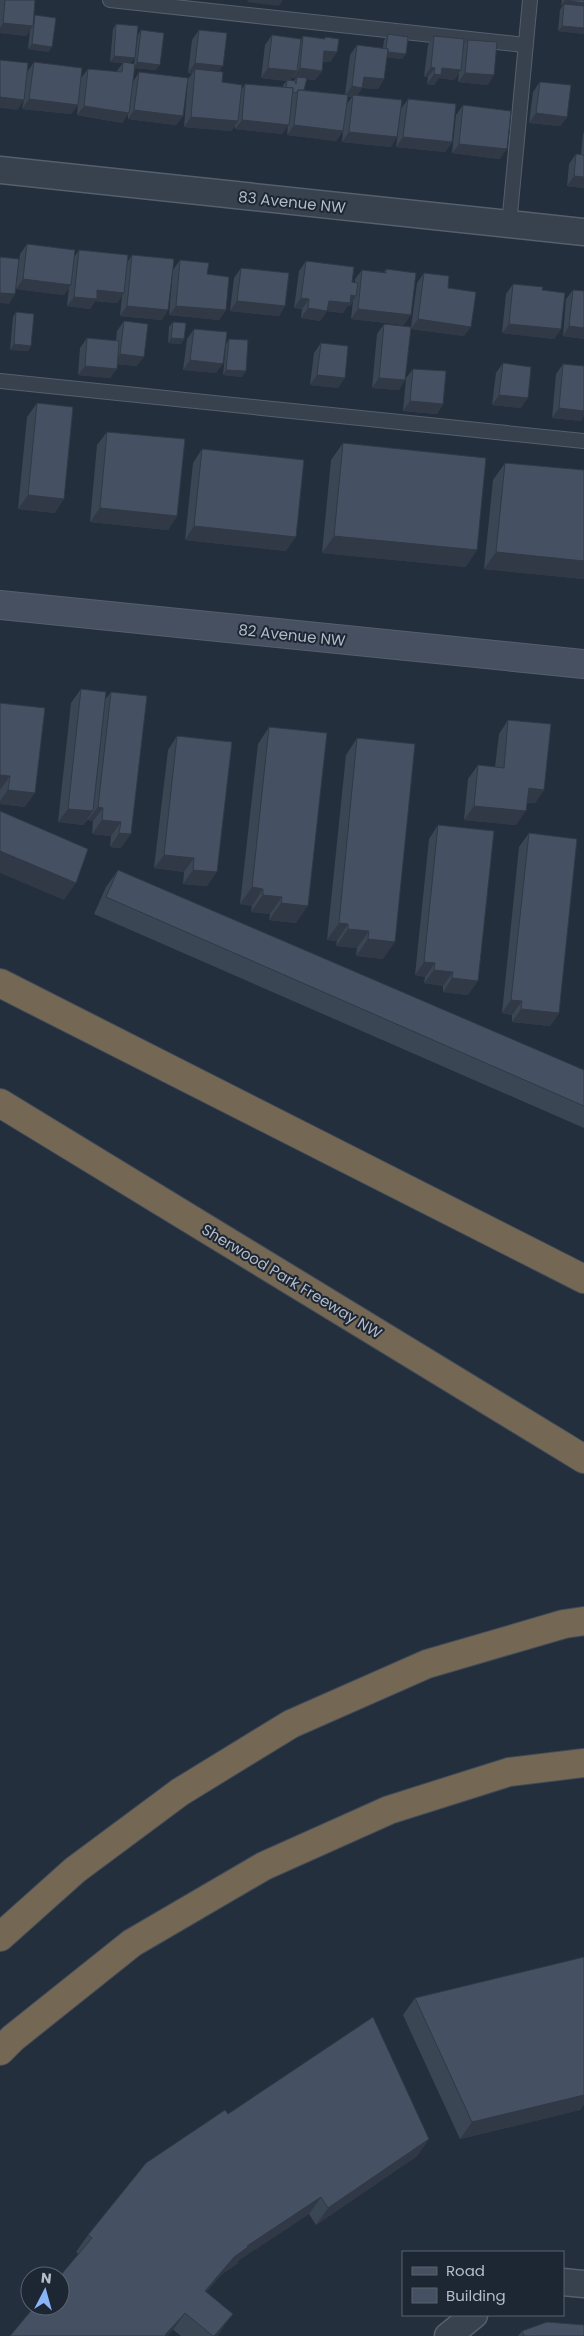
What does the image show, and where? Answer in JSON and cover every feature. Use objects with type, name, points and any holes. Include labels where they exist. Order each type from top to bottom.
[{"type":"highway","points":[[0,983],[584,1279]]},
{"type":"highway","name":"Sherwood Park Freeway NW","points":[[0,1103],[584,1459]]},
{"type":"highway","points":[[0,1936],[75,1870],[180,1792],[291,1724],[427,1664],[564,1624],[584,1620]]},
{"type":"highway","points":[[0,2051],[13,2038],[132,1943],[264,1866],[399,1807],[509,1772],[584,1763]]},
{"type":"street","name":"83 Avenue NW","points":[[0,170],[584,232]]},
{"type":"street","name":"82 Avenue NW","points":[[0,605],[584,664]]},
{"type":"street","points":[[564,2282],[584,2284]]},
{"type":"street","points":[[448,2336],[473,2316]]},
{"type":"lane","points":[[110,0],[138,1],[525,45]]},
{"type":"lane","points":[[509,225],[530,0]]},
{"type":"lane","points":[[0,381],[584,441]]},
{"type":"building","points":[[5,0],[35,0],[33,26],[3,23]]},
{"type":"building","points":[[565,0],[584,0],[584,3]]},
{"type":"building","points":[[564,4],[584,6],[584,28],[562,26]]},
{"type":"building","points":[[35,15],[56,18],[52,47],[32,44]]},
{"type":"building","points":[[116,24],[138,26],[135,58],[114,56]]},
{"type":"building","points":[[141,30],[164,33],[160,65],[137,62]]},
{"type":"building","points":[[199,30],[227,33],[223,66],[195,63]]},
{"type":"building","points":[[388,34],[408,37],[406,54],[388,52],[386,48]]},
{"type":"building","points":[[272,35],[301,39],[297,71],[268,68]]},
{"type":"building","points":[[303,36],[339,39],[337,52],[324,51],[322,71],[300,68]]},
{"type":"building","points":[[434,36],[464,39],[461,70],[442,68],[441,75],[434,74],[435,68],[431,67]]},
{"type":"building","points":[[468,40],[497,42],[494,75],[465,73]]},
{"type":"building","points":[[357,45],[388,49],[384,79],[364,77],[362,88],[352,86]]},
{"type":"building","points":[[0,60],[28,63],[24,100],[0,97]]},
{"type":"building","points":[[34,62],[82,68],[78,105],[29,99]]},
{"type":"building","points":[[123,62],[135,64],[129,113],[84,106],[88,69],[122,72]]},
{"type":"building","points":[[195,69],[223,72],[222,82],[242,85],[238,121],[191,117]]},
{"type":"building","points":[[139,72],[188,78],[183,116],[134,110]]},
{"type":"building","points":[[297,77],[307,78],[304,90],[298,90],[296,93],[293,92],[293,88],[286,88],[287,80],[295,81],[296,84]]},
{"type":"building","points":[[540,82],[571,85],[567,117],[536,113]]},
{"type":"building","points":[[245,84],[293,88],[289,125],[242,120]]},
{"type":"building","points":[[298,90],[348,95],[343,131],[294,125]]},
{"type":"building","points":[[353,95],[402,100],[397,137],[349,132]]},
{"type":"building","points":[[408,99],[456,104],[452,142],[403,137]]},
{"type":"building","points":[[463,105],[511,111],[507,149],[459,144]]},
{"type":"building","points":[[576,154],[584,155],[584,177],[574,176]]},
{"type":"building","points":[[27,244],[75,250],[71,285],[23,279]]},
{"type":"building","points":[[79,250],[128,255],[124,293],[97,290],[97,299],[74,297]]},
{"type":"building","points":[[132,255],[174,259],[168,310],[127,306]]},
{"type":"building","points":[[0,257],[19,259],[15,294],[0,293]]},
{"type":"building","points":[[180,260],[209,263],[207,274],[229,277],[226,310],[176,306]]},
{"type":"building","points":[[306,261],[354,267],[352,282],[358,283],[356,296],[351,295],[350,303],[329,301],[327,311],[308,308],[309,299],[301,298]]},
{"type":"building","points":[[241,268],[289,273],[285,306],[237,301]]},
{"type":"building","points":[[386,269],[416,273],[411,315],[358,309],[362,270],[386,273]]},
{"type":"building","points":[[424,273],[449,276],[448,288],[476,292],[471,327],[418,319]]},
{"type":"building","points":[[513,284],[543,287],[542,290],[565,293],[561,329],[509,324]]},
{"type":"building","points":[[573,290],[584,291],[584,328],[569,326]]},
{"type":"building","points":[[16,312],[34,314],[31,346],[14,344]]},
{"type":"building","points":[[124,321],[148,324],[144,357],[120,354]]},
{"type":"building","points":[[173,322],[186,323],[184,339],[171,338]]},
{"type":"building","points":[[384,324],[411,327],[405,380],[379,378]]},
{"type":"building","points":[[194,329],[227,332],[223,364],[190,360]]},
{"type":"building","points":[[87,338],[119,341],[117,369],[85,366]]},
{"type":"building","points":[[229,339],[248,340],[246,371],[226,370]]},
{"type":"building","points":[[321,343],[348,346],[345,378],[317,375]]},
{"type":"building","points":[[503,363],[531,367],[528,398],[499,395]]},
{"type":"building","points":[[563,364],[584,366],[584,411],[559,408]]},
{"type":"building","points":[[413,369],[446,371],[443,404],[410,401]]},
{"type":"building","points":[[37,403],[73,407],[64,499],[28,495]]},
{"type":"building","points":[[107,432],[185,439],[177,516],[100,508]]},
{"type":"building","points":[[343,443],[486,458],[477,550],[334,536]]},
{"type":"building","points":[[202,449],[304,460],[296,537],[194,526]]},
{"type":"building","points":[[505,463],[584,470],[584,561],[496,552]]},
{"type":"building","points":[[81,689],[106,692],[93,811],[68,809]]},
{"type":"building","points":[[111,692],[147,696],[131,834],[119,833],[121,822],[102,820],[103,808],[98,807]]},
{"type":"building","points":[[0,703],[45,708],[35,793],[8,790],[10,776],[0,775]]},
{"type":"building","points":[[508,720],[551,724],[544,790],[529,788],[526,811],[474,806],[478,765],[504,768]]},
{"type":"building","points":[[269,727],[327,733],[308,906],[281,903],[282,897],[263,895],[263,889],[252,887]]},
{"type":"building","points":[[177,736],[232,742],[217,872],[193,870],[194,858],[164,855]]},
{"type":"building","points":[[357,738],[415,744],[395,942],[368,939],[369,931],[348,929],[348,924],[339,923]]},
{"type":"building","points":[[0,811],[88,849],[76,883],[0,851]]},
{"type":"building","points":[[438,825],[494,831],[478,981],[452,978],[453,972],[434,970],[435,963],[424,962]]},
{"type":"building","points":[[529,833],[577,839],[559,1013],[521,1009],[522,1001],[511,1000]]},
{"type":"building","points":[[118,870],[584,1070],[584,1106],[106,897]]},
{"type":"building","points":[[584,1957],[584,2095],[472,2122],[415,1998]]},
{"type":"building","points":[[373,2017],[429,2139],[328,2208],[321,2197],[247,2246],[234,2257],[205,2291],[233,2314],[214,2336],[185,2313],[166,2336],[10,2336],[27,2316],[70,2316],[70,2266],[68,2266],[92,2238],[88,2235],[146,2163],[225,2110],[228,2114]]},
{"type":"building","points":[[547,2322],[584,2325],[584,2336],[524,2336],[522,2331]]}]
